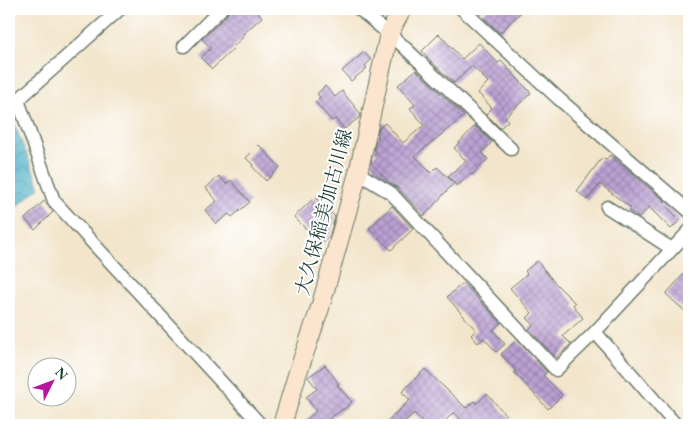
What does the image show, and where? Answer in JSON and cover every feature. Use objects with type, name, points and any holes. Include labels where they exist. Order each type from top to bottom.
[{"type":"main road","name":"大久保稲美加古川線","points":[[282,425],[320,308],[358,173],[389,34],[402,9]]},
{"type":"street","points":[[120,9],[18,100],[54,201],[261,425]]},
{"type":"street","points":[[184,46],[221,9]]},
{"type":"street","points":[[359,9],[389,34],[510,149]]},
{"type":"street","points":[[462,9],[559,99],[689,211]]},
{"type":"street","points":[[358,173],[391,193],[556,370],[595,332],[689,231]]},
{"type":"street","points":[[607,207],[672,249]]},
{"type":"street","points":[[595,332],[676,425]]},
{"type":"water","points":[[9,111],[40,187],[9,213]]},
{"type":"building","points":[[229,9],[255,9],[262,17],[243,34],[245,35],[234,48],[212,69],[201,58],[211,48],[202,39],[227,15]]},
{"type":"building","points":[[487,9],[524,9],[500,33],[481,15]]},
{"type":"building","points":[[439,34],[462,59],[479,43],[498,63],[501,61],[531,93],[505,117],[508,121],[500,128],[486,114],[492,108],[478,93],[488,82],[472,66],[454,83],[422,51]]},
{"type":"building","points":[[364,52],[371,60],[365,66],[367,68],[351,81],[342,71]]},
{"type":"building","points":[[416,70],[464,116],[415,156],[431,173],[437,167],[454,183],[424,216],[371,163],[372,157],[377,153],[374,149],[376,140],[379,138],[377,136],[379,128],[385,123],[403,143],[424,125],[410,108],[415,105],[398,85]]},
{"type":"building","points":[[325,86],[335,97],[342,91],[360,113],[360,117],[344,129],[335,119],[332,121],[315,102],[320,97],[317,94]]},
{"type":"building","points":[[475,126],[492,142],[482,153],[488,159],[472,175],[457,186],[448,176],[466,161],[454,148]]},
{"type":"building","points":[[259,145],[280,167],[266,181],[246,158]]},
{"type":"building","points":[[610,155],[665,201],[664,204],[680,220],[671,229],[649,207],[639,218],[629,210],[631,208],[600,184],[587,200],[577,191],[602,158],[606,160]]},
{"type":"building","points":[[219,176],[226,184],[231,180],[250,202],[232,217],[229,214],[216,224],[205,210],[217,201],[206,188]]},
{"type":"building","points":[[315,197],[335,217],[329,237],[321,244],[294,217]]},
{"type":"building","points":[[44,201],[53,212],[35,230],[25,219]]},
{"type":"building","points":[[392,206],[413,229],[391,250],[369,228]]},
{"type":"building","points":[[537,261],[575,303],[573,305],[583,318],[563,336],[571,344],[556,358],[529,329],[534,325],[527,318],[532,313],[510,288],[527,274],[525,271]]},
{"type":"building","points":[[689,268],[689,315],[666,294]]},
{"type":"building","points":[[463,283],[501,323],[493,330],[505,344],[496,352],[484,338],[478,343],[471,335],[476,330],[447,297]]},
{"type":"building","points":[[517,340],[547,372],[543,375],[562,395],[548,409],[514,372],[516,371],[501,354]]},
{"type":"building","points":[[325,365],[339,384],[337,385],[352,402],[320,425],[300,425],[316,411],[306,397],[317,389],[308,377]]},
{"type":"building","points":[[425,369],[466,408],[475,401],[476,404],[487,394],[515,425],[466,425],[454,412],[441,425],[426,425],[414,413],[401,425],[383,425],[410,400],[402,392]]}]
